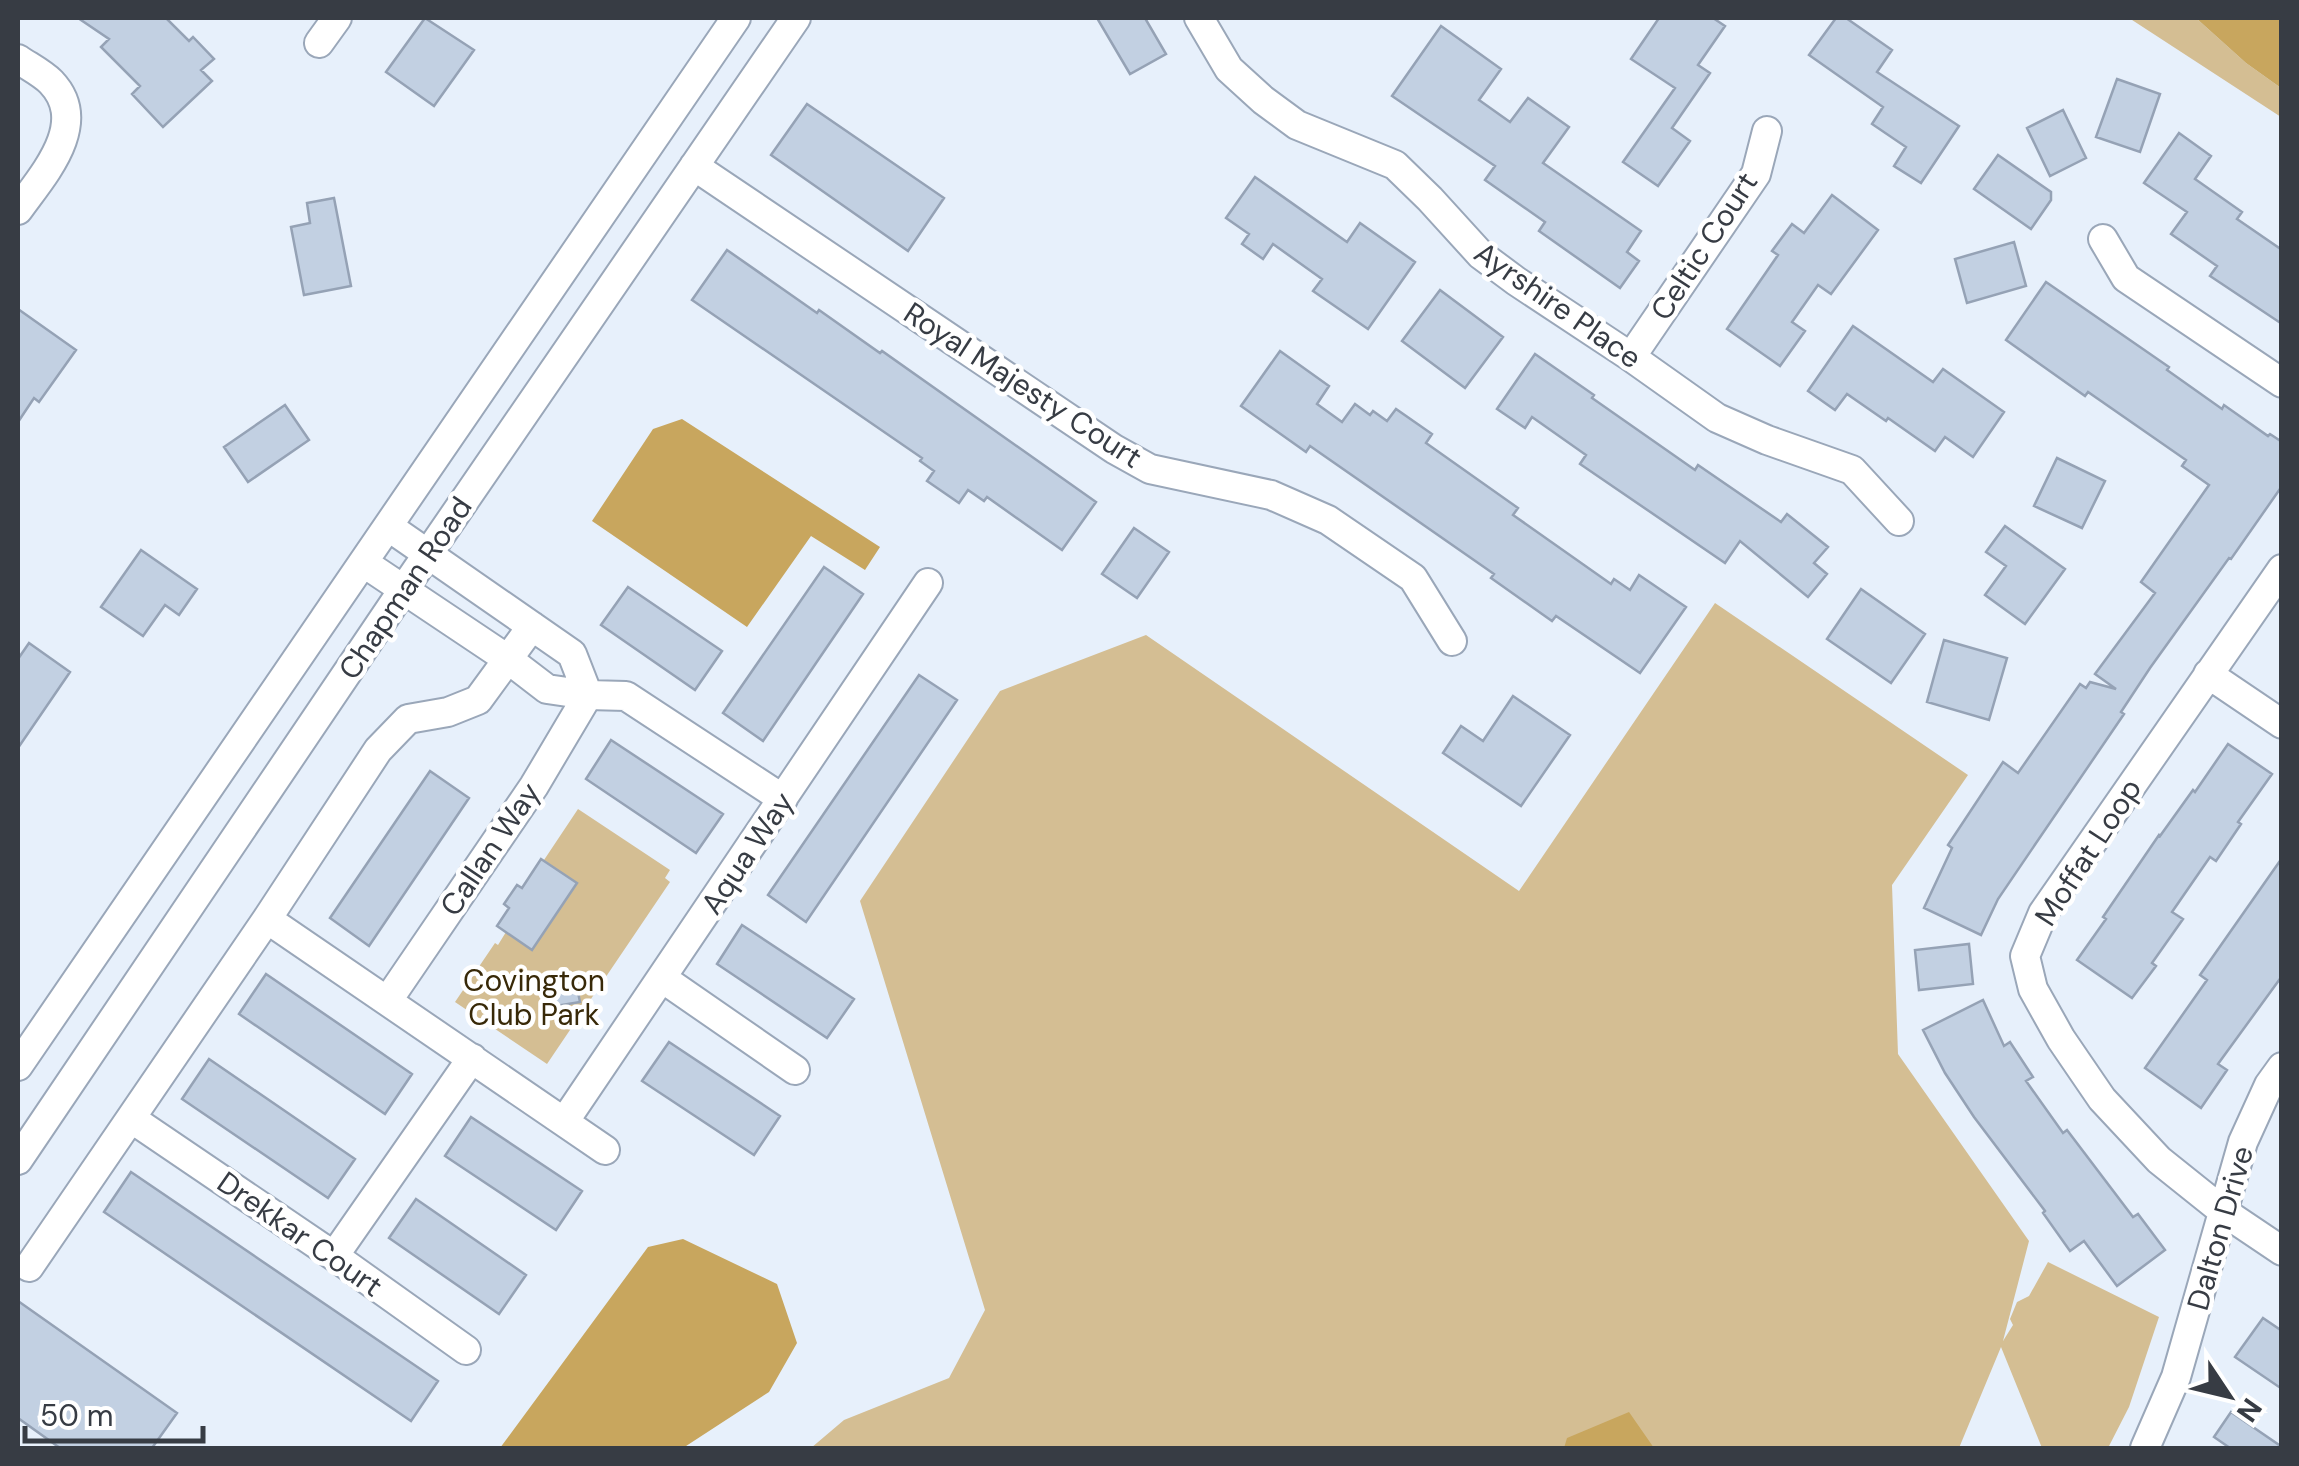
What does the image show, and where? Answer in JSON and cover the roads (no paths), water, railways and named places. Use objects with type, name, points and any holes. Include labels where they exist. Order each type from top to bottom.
[{"type":"street","points":[[318,43],[337,18]]},
{"type":"street","name":"Chapman Road","points":[[18,1066],[736,18]]},
{"type":"street","name":"Chapman Road","points":[[18,1160],[796,18]]},
{"type":"street","name":"Ayrshire Place","points":[[1199,18],[1229,69],[1263,100],[1298,125],[1394,165],[1481,255],[1717,418],[1852,470],[1900,521]]},
{"type":"street","points":[[18,58],[51,82],[62,99],[66,126],[60,148],[18,210]]},
{"type":"street","name":"Celtic Court","points":[[1631,356],[1756,174],[1766,132]]},
{"type":"street","name":"Royal Majesty Court","points":[[694,166],[1114,449],[1150,469],[1271,495],[1328,520],[1414,578],[1452,641]]},
{"type":"street","points":[[2103,239],[2126,278],[2282,384]]},
{"type":"street","points":[[388,527],[572,654],[588,696]]},
{"type":"street","points":[[364,563],[547,689],[588,696],[626,696],[783,799]]},
{"type":"street","name":"Moffat Loop","points":[[2282,569],[2043,914],[2025,956],[2034,989],[2060,1039],[2102,1098],[2159,1160],[2224,1212],[2282,1251]]},
{"type":"street","name":"Aqua Way","points":[[564,1122],[928,583]]},
{"type":"street","points":[[29,1267],[378,750],[408,719],[448,712],[478,700],[532,626]]},
{"type":"street","points":[[2208,674],[2282,724]]},
{"type":"street","name":"Callan Way","points":[[388,1000],[534,786],[588,696]]},
{"type":"street","points":[[267,918],[606,1150]]},
{"type":"street","points":[[662,978],[795,1070]]},
{"type":"street","points":[[334,1256],[472,1058]]},
{"type":"street","name":"Dalton Drive","points":[[2145,1448],[2176,1376],[2243,1142],[2282,1066]]},
{"type":"street","name":"Drekkar Court","points":[[132,1119],[466,1350]]},
{"type":"park label","name":"Covington Club Park","points":[[534,997]]}]
